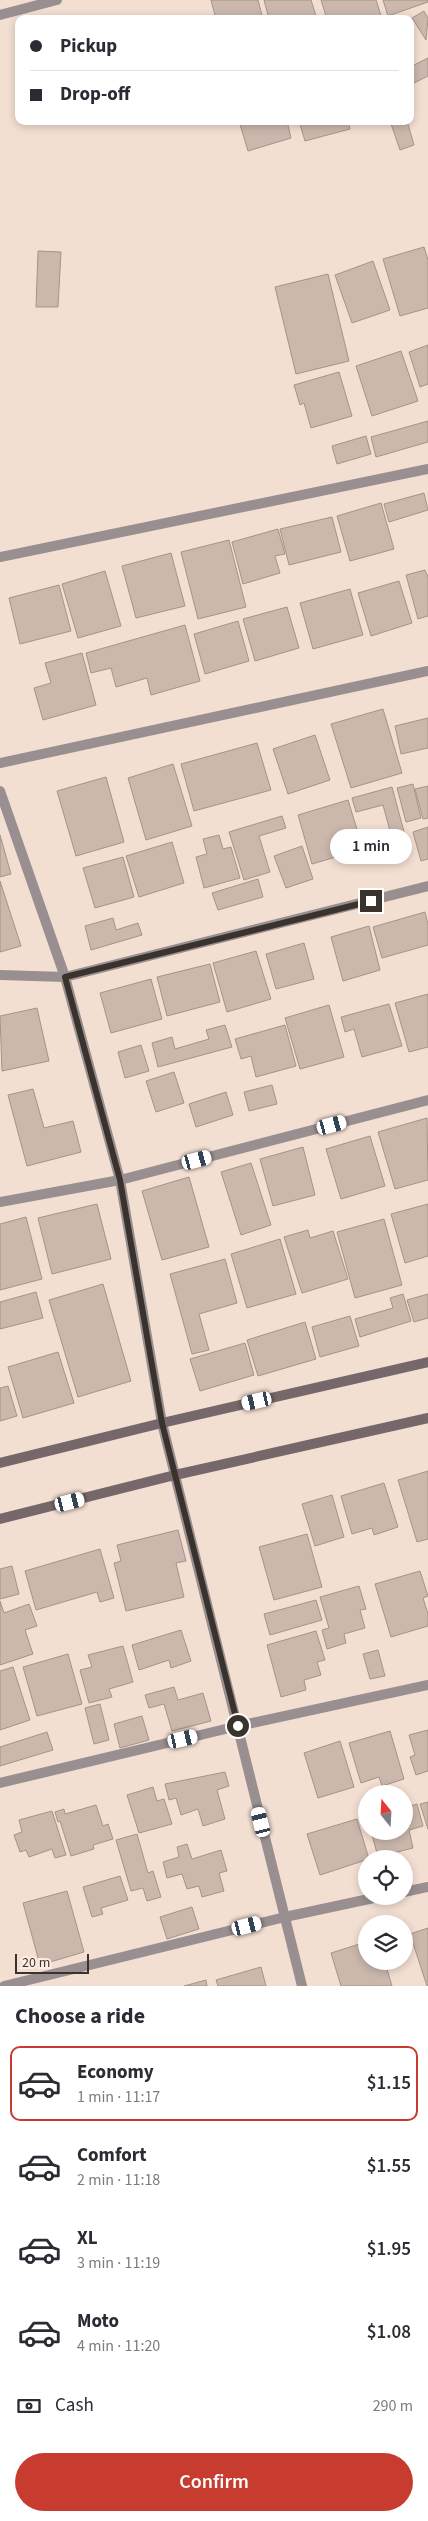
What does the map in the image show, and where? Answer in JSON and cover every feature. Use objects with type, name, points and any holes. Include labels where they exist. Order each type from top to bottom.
[{"type":"main road","points":[[0,1463],[162,1423],[428,1362]]},
{"type":"main road","points":[[0,1519],[175,1475],[428,1418]]},
{"type":"street","points":[[0,15],[57,0]]},
{"type":"street","points":[[0,557],[428,468]]},
{"type":"street","points":[[0,763],[428,671]]},
{"type":"street","points":[[0,791],[65,977],[120,1180],[162,1423],[302,1986]]},
{"type":"street","points":[[0,975],[65,977],[428,886]]},
{"type":"street","points":[[0,1202],[120,1180],[428,1100]]},
{"type":"street","points":[[0,1783],[238,1726],[428,1685]]},
{"type":"street","points":[[413,1890],[428,1887]]},
{"type":"street","points":[[4,1986],[285,1917],[358,1901]]},
{"type":"building","points":[[211,0],[258,0],[262,15],[215,15]]},
{"type":"building","points":[[264,0],[311,0],[316,15],[268,15]]},
{"type":"building","points":[[321,0],[376,0],[381,15],[326,15]]},
{"type":"building","points":[[383,0],[428,0],[428,2],[388,15]]},
{"type":"building","points":[[424,11],[428,18],[426,40],[414,21],[414,17]]},
{"type":"building","points":[[428,58],[428,76],[414,83],[414,65]]},
{"type":"building","points":[[240,125],[288,125],[291,138],[248,151]]},
{"type":"building","points":[[300,125],[349,125],[350,129],[305,141]]},
{"type":"building","points":[[391,125],[408,125],[414,145],[400,150]]},
{"type":"building","points":[[424,247],[428,260],[428,308],[400,316],[383,259]]},
{"type":"building","points":[[38,251],[61,252],[58,307],[36,307]]},
{"type":"building","points":[[373,261],[390,310],[352,323],[335,275]]},
{"type":"building","points":[[328,274],[349,361],[296,374],[275,287]]},
{"type":"building","points":[[428,345],[428,384],[420,387],[409,352]]},
{"type":"building","points":[[401,351],[418,401],[372,416],[356,366]]},
{"type":"building","points":[[339,372],[352,416],[311,428],[304,403],[300,405],[294,385]]},
{"type":"building","points":[[428,421],[428,442],[376,457],[371,437]]},
{"type":"building","points":[[366,436],[371,454],[337,464],[332,446]]},
{"type":"building","points":[[424,493],[428,510],[389,522],[384,504]]},
{"type":"building","points":[[381,503],[394,549],[350,561],[337,516]]},
{"type":"building","points":[[332,517],[341,552],[289,565],[280,529]]},
{"type":"building","points":[[278,529],[285,554],[275,556],[280,573],[243,584],[232,542]]},
{"type":"building","points":[[229,540],[246,607],[198,619],[181,552]]},
{"type":"building","points":[[171,553],[185,606],[136,618],[122,566]]},
{"type":"building","points":[[425,570],[428,577],[428,616],[418,619],[406,575]]},
{"type":"building","points":[[105,571],[121,626],[78,638],[62,584]]},
{"type":"building","points":[[399,581],[412,623],[371,636],[358,593]]},
{"type":"building","points":[[59,585],[71,631],[20,644],[9,598]]},
{"type":"building","points":[[350,589],[363,635],[313,649],[300,603]]},
{"type":"building","points":[[287,607],[299,648],[255,661],[243,619]]},
{"type":"building","points":[[238,621],[249,661],[205,674],[194,634]]},
{"type":"building","points":[[185,625],[200,681],[151,695],[147,678],[116,687],[111,668],[91,673],[86,653]]},
{"type":"building","points":[[82,653],[96,705],[43,720],[34,688],[51,683],[45,663]]},
{"type":"building","points":[[383,709],[402,773],[351,788],[331,724]]},
{"type":"building","points":[[428,718],[428,748],[401,754],[395,726]]},
{"type":"building","points":[[315,735],[330,780],[288,794],[273,749]]},
{"type":"building","points":[[257,743],[271,790],[194,811],[181,764]]},
{"type":"building","points":[[173,764],[192,826],[146,840],[128,778]]},
{"type":"building","points":[[106,777],[124,842],[76,856],[57,791]]},
{"type":"building","points":[[413,784],[421,818],[406,822],[397,788]]},
{"type":"building","points":[[428,786],[428,818],[423,819],[415,789]]},
{"type":"building","points":[[392,787],[406,839],[393,842],[383,805],[356,812],[352,798]]},
{"type":"building","points":[[348,800],[363,849],[312,864],[298,815]]},
{"type":"building","points":[[282,816],[286,828],[259,836],[270,872],[244,880],[229,832]]},
{"type":"building","points":[[428,827],[428,859],[421,861],[413,832]]},
{"type":"building","points":[[0,835],[11,874],[0,877]]},
{"type":"building","points":[[219,835],[223,849],[231,847],[240,878],[204,888],[196,857],[207,854],[203,839]]},
{"type":"building","points":[[172,842],[184,883],[139,897],[126,856]]},
{"type":"building","points":[[302,846],[313,879],[286,888],[274,856]]},
{"type":"building","points":[[123,857],[134,897],[95,908],[83,868]]},
{"type":"building","points":[[258,879],[263,897],[218,910],[212,893]]},
{"type":"building","points":[[0,881],[21,946],[0,952]]},
{"type":"building","points":[[425,912],[428,924],[428,945],[382,958],[373,927]]},
{"type":"building","points":[[113,918],[116,930],[138,923],[142,935],[91,950],[85,926]]},
{"type":"building","points":[[369,926],[380,970],[343,981],[331,937]]},
{"type":"building","points":[[304,943],[314,979],[276,989],[266,954]]},
{"type":"building","points":[[256,951],[271,999],[227,1012],[213,963]]},
{"type":"building","points":[[210,964],[220,1002],[167,1016],[157,977]]},
{"type":"building","points":[[151,979],[162,1019],[111,1033],[100,993]]},
{"type":"building","points":[[428,994],[428,1047],[409,1052],[395,1003]]},
{"type":"building","points":[[389,1004],[402,1046],[362,1057],[354,1029],[345,1032],[341,1017]]},
{"type":"building","points":[[329,1005],[344,1057],[300,1069],[285,1018]]},
{"type":"building","points":[[37,1008],[49,1061],[2,1071],[0,1016]]},
{"type":"building","points":[[225,1025],[232,1047],[158,1067],[152,1043],[172,1037],[175,1049],[209,1039],[206,1030]]},
{"type":"building","points":[[285,1025],[296,1066],[256,1077],[251,1056],[241,1059],[235,1039]]},
{"type":"building","points":[[141,1045],[149,1071],[125,1078],[118,1052]]},
{"type":"building","points":[[174,1072],[184,1103],[156,1112],[146,1081]]},
{"type":"building","points":[[272,1085],[277,1104],[249,1111],[244,1092]]},
{"type":"building","points":[[33,1089],[44,1128],[73,1121],[81,1152],[27,1166],[8,1095]]},
{"type":"building","points":[[226,1092],[233,1115],[196,1127],[189,1104]]},
{"type":"building","points":[[427,1118],[428,1180],[395,1189],[378,1132]]},
{"type":"building","points":[[370,1136],[385,1186],[341,1199],[326,1149]]},
{"type":"building","points":[[303,1147],[315,1195],[273,1206],[260,1159]]},
{"type":"building","points":[[251,1163],[271,1225],[241,1235],[221,1172]]},
{"type":"building","points":[[189,1177],[209,1247],[162,1260],[142,1191]]},
{"type":"building","points":[[97,1204],[111,1259],[52,1274],[38,1218]]},
{"type":"building","points":[[428,1204],[428,1256],[405,1263],[391,1214]]},
{"type":"building","points":[[26,1217],[42,1279],[0,1290],[0,1224]]},
{"type":"building","points":[[384,1219],[402,1285],[355,1298],[337,1232]]},
{"type":"building","points":[[308,1230],[310,1238],[333,1231],[348,1279],[302,1293],[284,1237]]},
{"type":"building","points":[[280,1239],[296,1294],[247,1308],[231,1254]]},
{"type":"building","points":[[225,1259],[237,1303],[199,1314],[209,1350],[192,1354],[170,1274]]},
{"type":"building","points":[[103,1284],[131,1381],[78,1397],[49,1300]]},
{"type":"building","points":[[36,1292],[43,1318],[0,1329],[0,1302]]},
{"type":"building","points":[[403,1294],[411,1321],[360,1337],[355,1319],[393,1308],[390,1298]]},
{"type":"building","points":[[428,1294],[428,1318],[414,1322],[407,1300]]},
{"type":"building","points":[[350,1316],[359,1346],[320,1357],[312,1327]]},
{"type":"building","points":[[305,1322],[316,1359],[258,1376],[247,1340]]},
{"type":"building","points":[[245,1343],[254,1375],[200,1391],[190,1359]]},
{"type":"building","points":[[58,1352],[74,1403],[23,1418],[8,1367]]},
{"type":"building","points":[[8,1386],[17,1416],[0,1421],[0,1388]]},
{"type":"building","points":[[428,1471],[428,1539],[417,1542],[398,1480]]},
{"type":"building","points":[[384,1483],[398,1527],[374,1535],[372,1528],[352,1534],[341,1496]]},
{"type":"building","points":[[332,1495],[344,1537],[315,1546],[302,1504]]},
{"type":"building","points":[[178,1530],[186,1561],[176,1563],[184,1597],[126,1611],[114,1563],[121,1561],[117,1545]]},
{"type":"building","points":[[307,1534],[322,1587],[274,1600],[259,1547]]},
{"type":"building","points":[[100,1549],[114,1598],[100,1602],[97,1592],[36,1610],[25,1571]]},
{"type":"building","points":[[12,1566],[19,1594],[0,1599],[0,1569]]},
{"type":"building","points":[[420,1571],[428,1596],[423,1598],[428,1614],[428,1626],[391,1637],[375,1584]]},
{"type":"building","points":[[359,1586],[366,1609],[360,1610],[365,1628],[344,1634],[346,1643],[327,1649],[322,1630],[329,1628],[320,1597]]},
{"type":"building","points":[[316,1600],[322,1620],[270,1635],[264,1614]]},
{"type":"building","points":[[0,1601],[4,1613],[29,1604],[37,1626],[25,1630],[33,1654],[0,1665]]},
{"type":"building","points":[[181,1630],[191,1661],[171,1668],[169,1660],[139,1670],[132,1645]]},
{"type":"building","points":[[316,1631],[325,1660],[317,1662],[321,1675],[304,1680],[306,1690],[281,1697],[267,1645]]},
{"type":"building","points":[[123,1646],[133,1682],[109,1689],[112,1697],[89,1703],[80,1670],[92,1667],[88,1655]]},
{"type":"building","points":[[378,1650],[385,1676],[370,1679],[363,1654]]},
{"type":"building","points":[[68,1654],[82,1704],[37,1716],[23,1667]]},
{"type":"building","points":[[13,1667],[30,1720],[0,1730],[0,1671]]},
{"type":"building","points":[[174,1687],[178,1700],[203,1693],[211,1721],[172,1731],[164,1704],[149,1708],[145,1695]]},
{"type":"building","points":[[100,1704],[109,1740],[94,1744],[85,1708]]},
{"type":"building","points":[[142,1716],[149,1740],[120,1748],[114,1724]]},
{"type":"building","points":[[428,1730],[428,1771],[416,1775],[410,1757],[415,1755],[409,1735]]},
{"type":"building","points":[[390,1731],[404,1779],[382,1785],[379,1777],[361,1783],[349,1743]]},
{"type":"building","points":[[47,1732],[53,1750],[0,1766],[0,1747]]},
{"type":"building","points":[[340,1741],[354,1787],[318,1798],[304,1753]]},
{"type":"building","points":[[225,1772],[229,1786],[217,1790],[225,1819],[203,1826],[198,1809],[181,1815],[176,1798],[169,1800],[165,1784]]},
{"type":"building","points":[[153,1787],[157,1801],[164,1799],[172,1824],[139,1833],[127,1795]]},
{"type":"building","points":[[428,1802],[428,1829],[420,1804]]},
{"type":"building","points":[[417,1804],[423,1826],[413,1829],[413,1805]]},
{"type":"building","points":[[96,1805],[103,1826],[108,1824],[113,1839],[93,1845],[94,1849],[71,1856],[60,1821],[58,1822],[55,1812],[64,1809],[65,1814]]},
{"type":"building","points":[[52,1811],[66,1855],[55,1858],[52,1849],[29,1857],[26,1850],[20,1852],[14,1835],[22,1832],[19,1820]]},
{"type":"building","points":[[357,1819],[358,1840],[363,1840],[366,1850],[358,1850],[358,1863],[320,1875],[307,1834]]},
{"type":"building","points":[[137,1834],[148,1873],[153,1871],[161,1897],[147,1901],[143,1888],[131,1891],[116,1840]]},
{"type":"building","points":[[373,1840],[411,1840],[413,1848],[405,1850],[376,1850]]},
{"type":"building","points":[[187,1844],[192,1859],[221,1850],[227,1871],[219,1873],[224,1891],[202,1897],[199,1886],[187,1889],[182,1874],[167,1878],[163,1862],[179,1857],[177,1847]]},
{"type":"building","points":[[120,1876],[128,1900],[101,1908],[103,1914],[92,1917],[83,1887]]},
{"type":"building","points":[[67,1891],[84,1952],[40,1965],[23,1903]]},
{"type":"building","points":[[192,1907],[199,1929],[167,1939],[160,1917]]},
{"type":"building","points":[[428,1928],[428,1986],[413,1943],[413,1933]]},
{"type":"building","points":[[358,1945],[358,1970],[387,1970],[392,1986],[341,1986],[331,1953]]},
{"type":"building","points":[[261,1967],[266,1986],[218,1986],[216,1980]]},
{"type":"building","points":[[206,1980],[207,1986],[184,1986]]},
{"type":"route","points":[[238,1726],[162,1423],[120,1180],[65,977],[371,901]]}]
